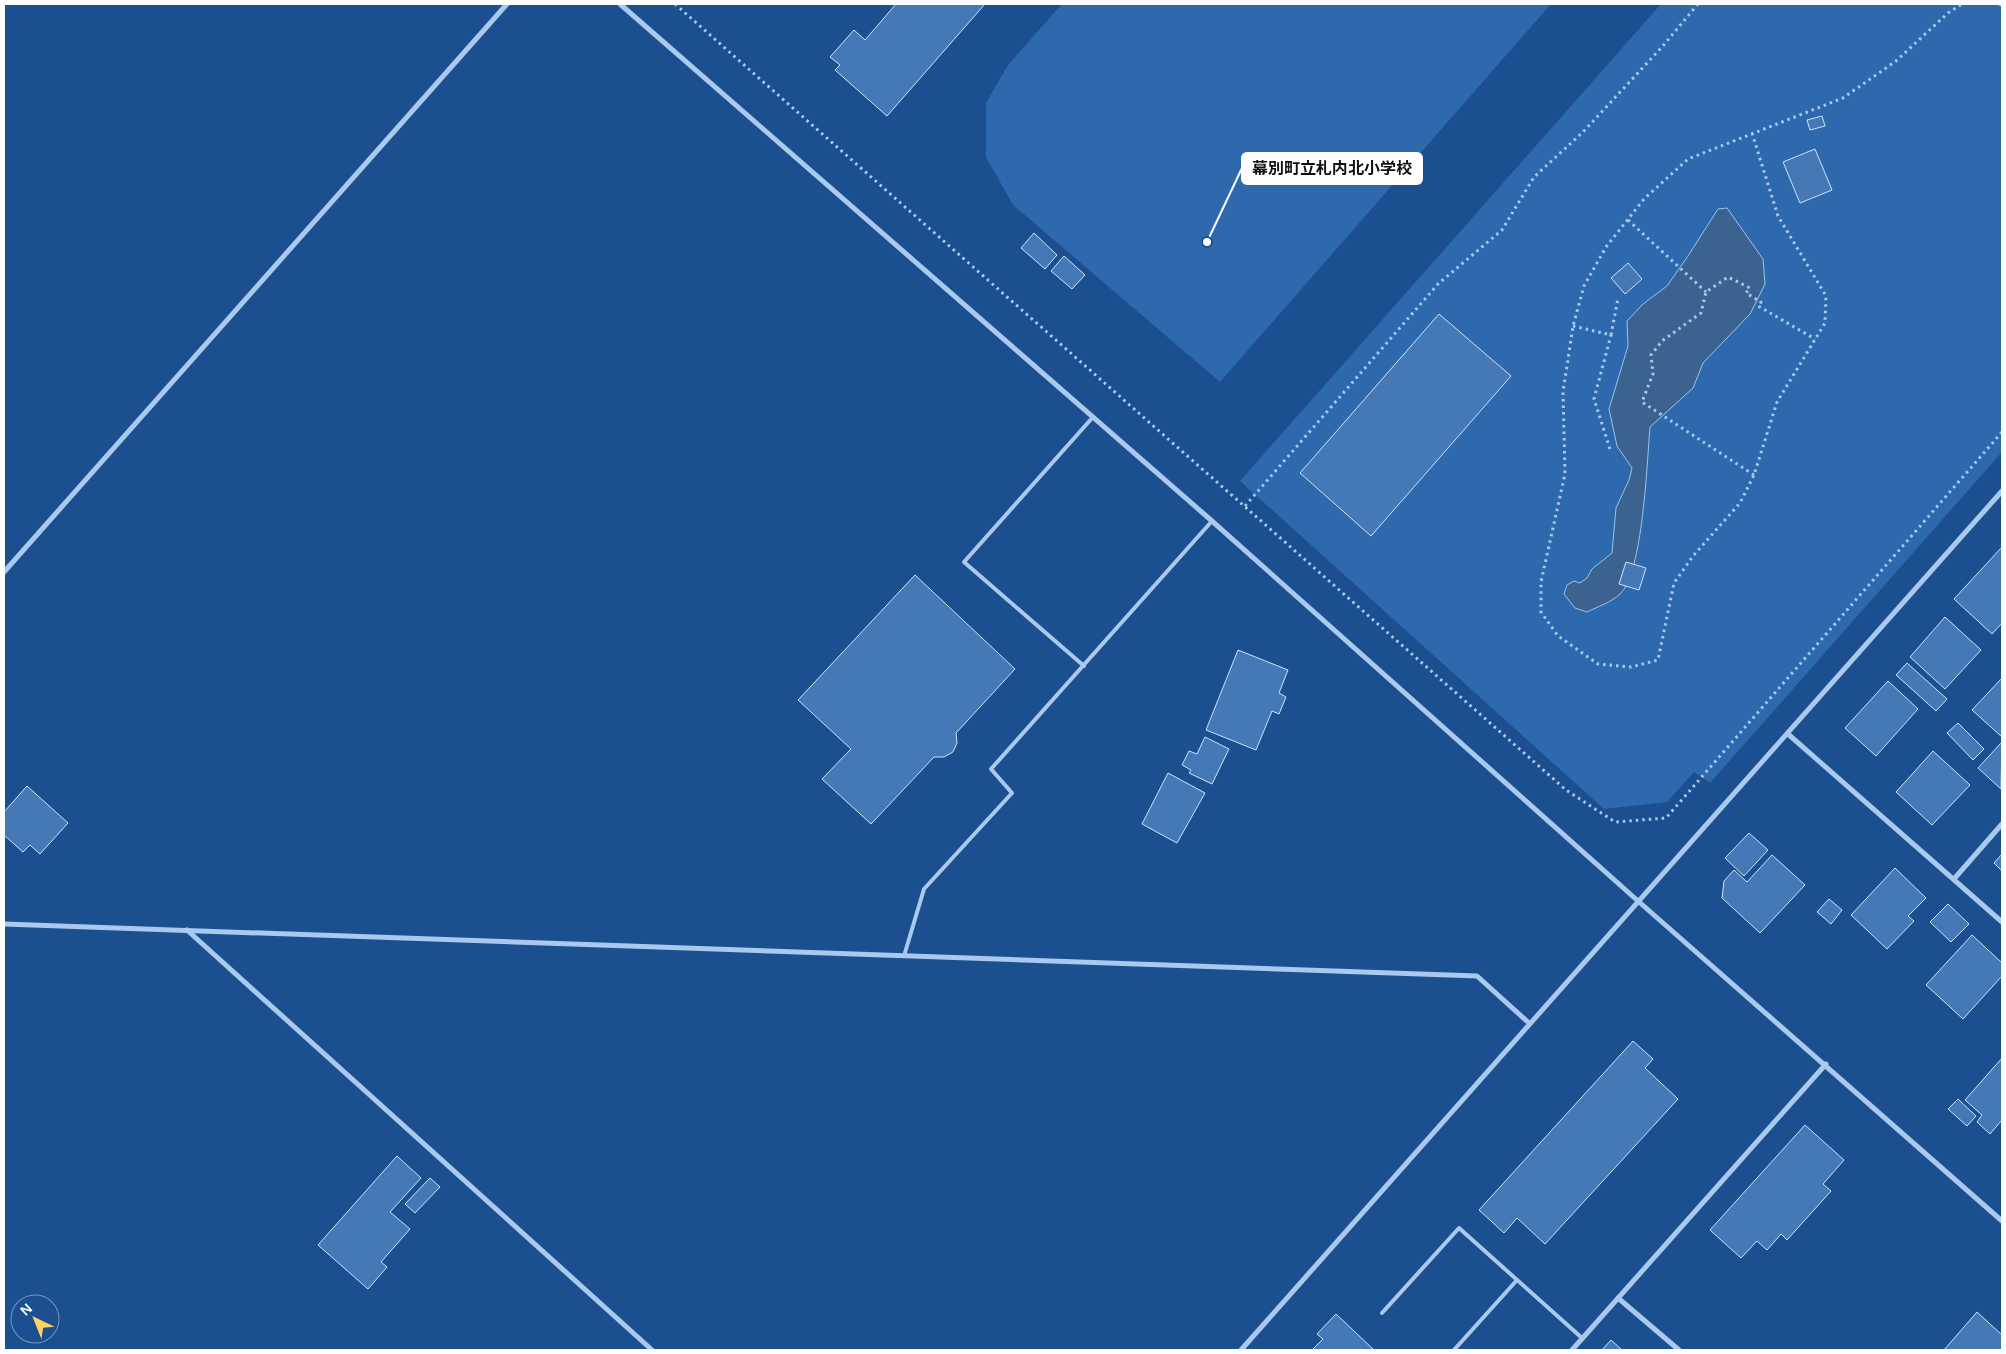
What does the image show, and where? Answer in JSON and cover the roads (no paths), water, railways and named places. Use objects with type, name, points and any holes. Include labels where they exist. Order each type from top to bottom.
[{"type":"street","points":[[4,572],[506,4]]},
{"type":"street","points":[[620,4],[1212,521],[1638,901],[1826,1064],[2002,1221]]},
{"type":"street","points":[[1241,1350],[2002,491]]},
{"type":"street","points":[[1788,734],[2002,922]]},
{"type":"street","points":[[1954,880],[2002,824]]},
{"type":"street","points":[[4,924],[1477,976],[1530,1023]]},
{"type":"street","points":[[187,930],[652,1350]]},
{"type":"street","points":[[1572,1350],[1826,1064]]},
{"type":"street","points":[[1618,1298],[1679,1350]]},
{"type":"lane","points":[[1084,666],[964,562],[1093,417]]},
{"type":"lane","points":[[904,956],[924,889],[1012,793],[991,770],[1212,521]]},
{"type":"lane","points":[[1382,1313],[1459,1228],[1582,1338]]},
{"type":"lane","points":[[1454,1350],[1517,1280]]},
{"type":"place","name":"幕別町立札内北小学校","points":[[1207,242]]}]
